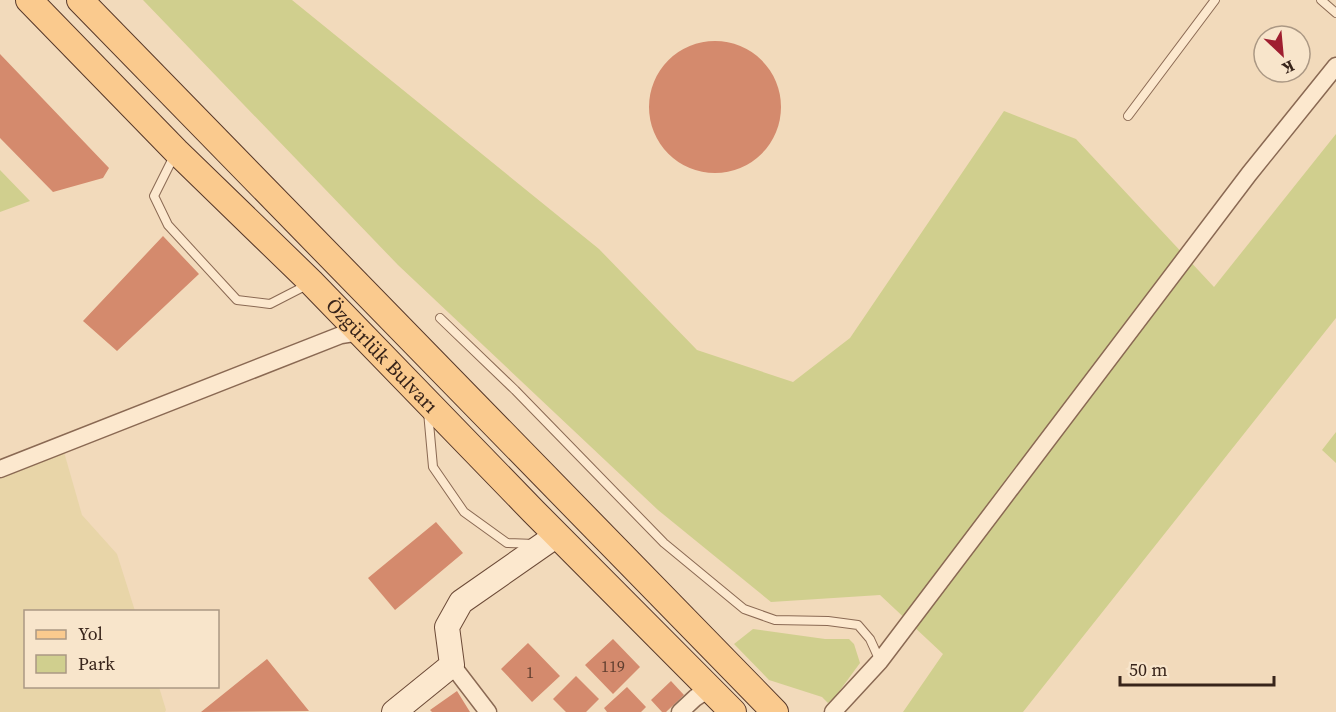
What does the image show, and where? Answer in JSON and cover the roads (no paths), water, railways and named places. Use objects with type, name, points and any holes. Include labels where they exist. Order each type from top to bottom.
[{"type":"main road","name":"Özgürlük Bulvarı","points":[[29,0],[176,151],[360,332],[427,402],[551,540],[581,558],[733,712]]},
{"type":"main road","name":"Özgürlük Bulvarı","points":[[80,0],[775,712]]},
{"type":"street","points":[[833,712],[880,661],[1249,174],[1336,66]]},
{"type":"street","points":[[0,469],[341,335],[360,332]]},
{"type":"street","points":[[488,712],[452,664],[447,627],[461,602],[551,540]]},
{"type":"street","points":[[581,558],[607,540]]},
{"type":"street","points":[[394,712],[452,664]]},
{"type":"street","points":[[680,712],[710,688]]},
{"type":"lane","points":[[1128,116],[1215,0]]},
{"type":"lane","points":[[1321,0],[1336,13]]},
{"type":"lane","points":[[176,151],[154,196],[168,225],[237,300],[270,304],[311,282]]},
{"type":"lane","points":[[440,318],[515,390],[664,543],[744,609],[775,620],[828,621],[858,626],[870,639],[880,661]]},
{"type":"lane","points":[[427,402],[433,467],[464,512],[507,543],[551,540]]}]
